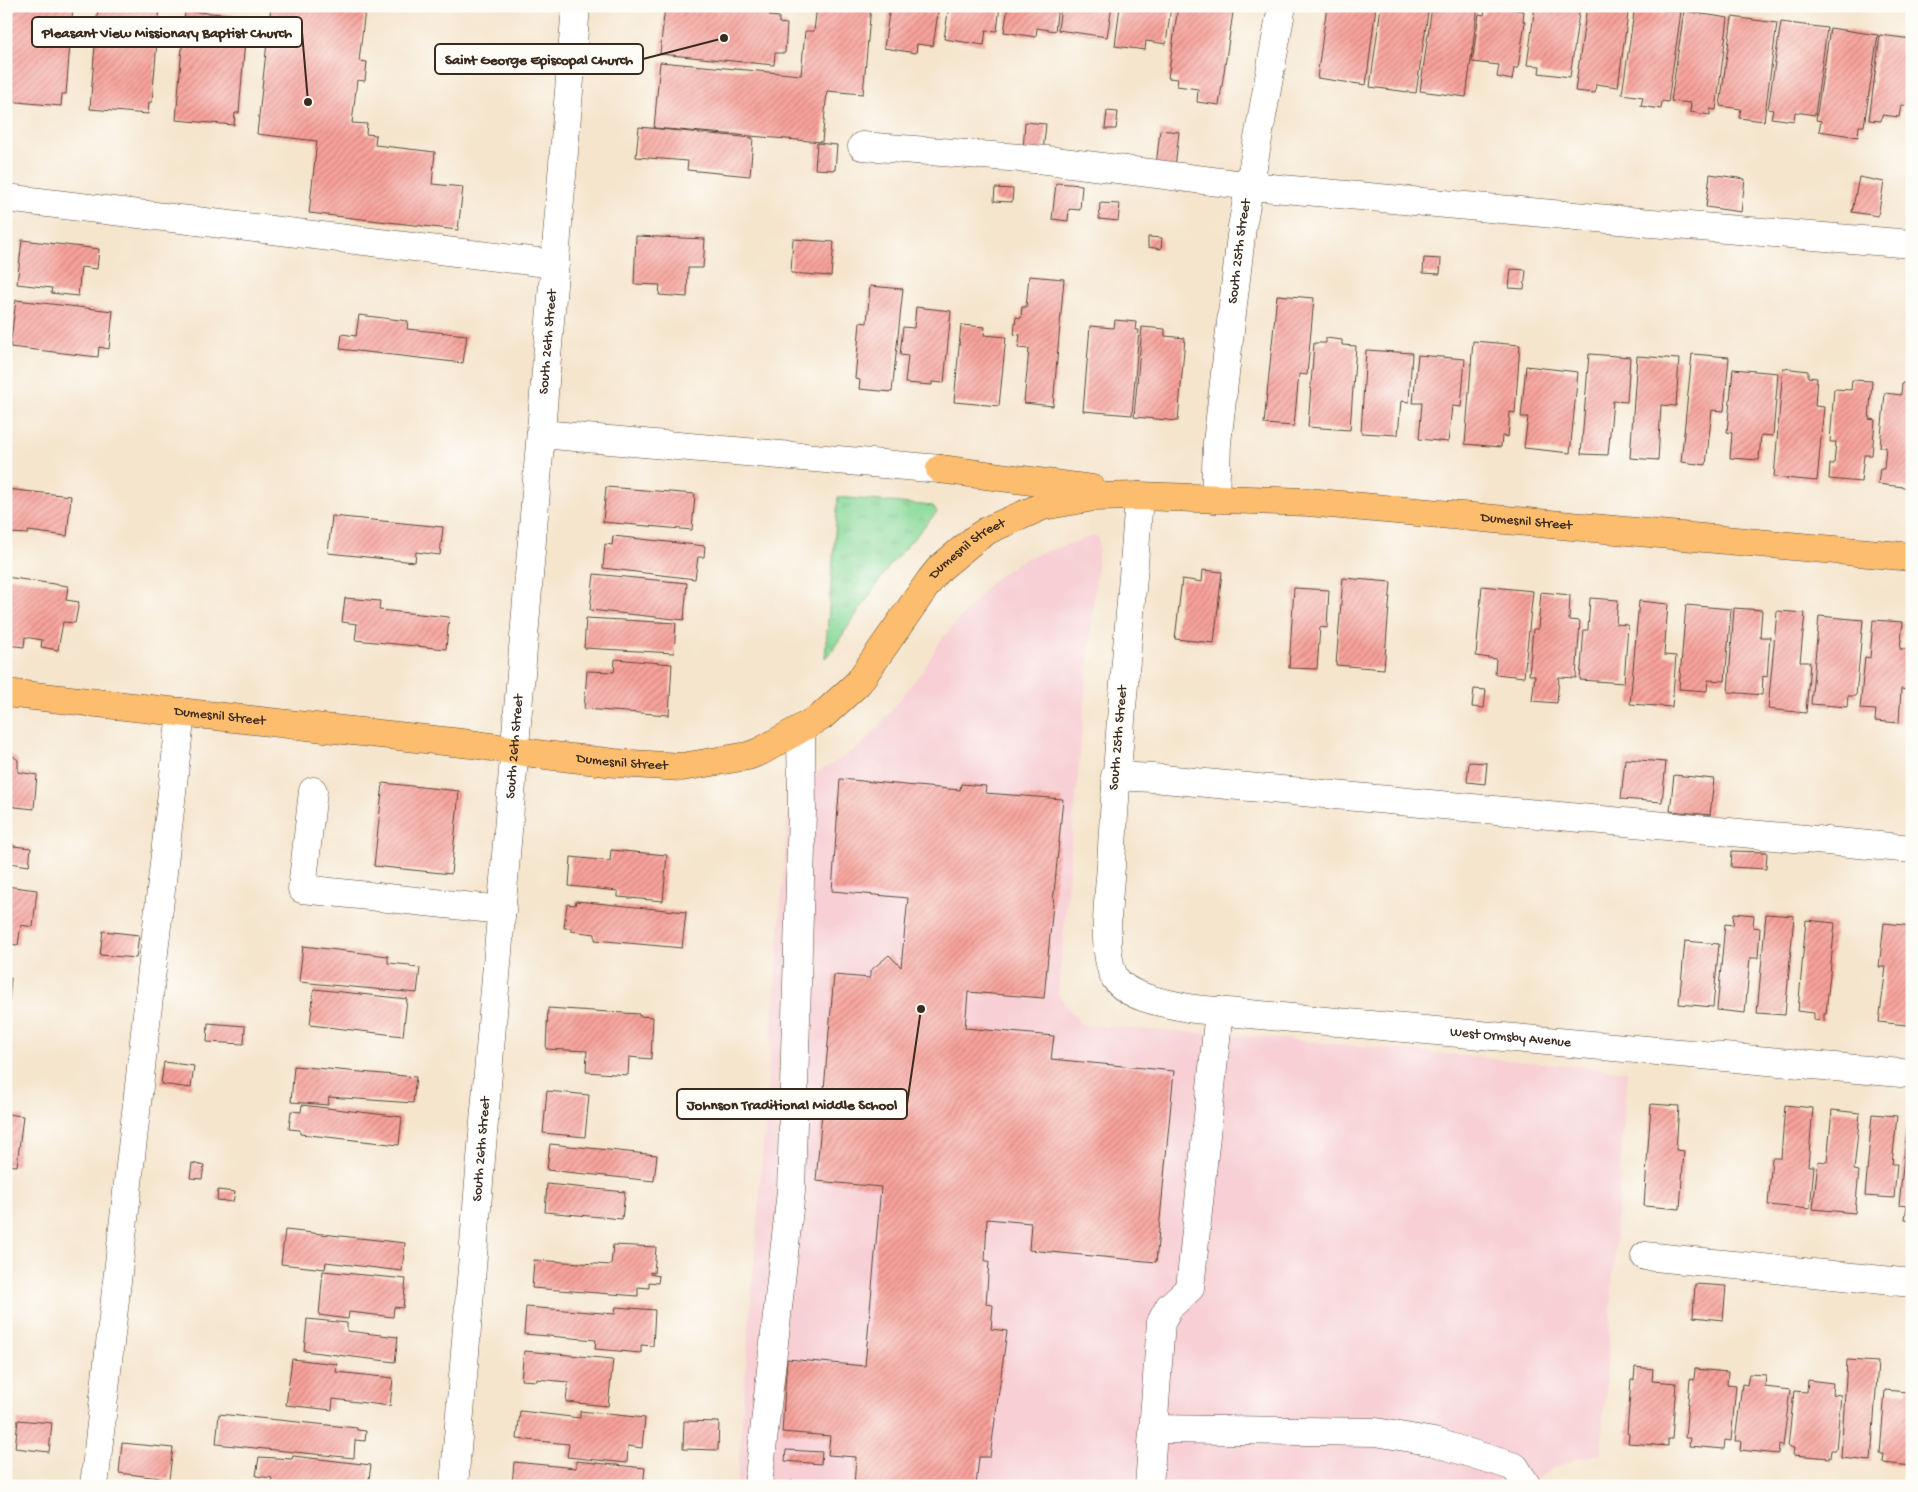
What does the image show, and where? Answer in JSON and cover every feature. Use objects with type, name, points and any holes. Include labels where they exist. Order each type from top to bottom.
[{"type":"main road","name":"Dumesnil Street","points":[[940,469],[1139,496]]},
{"type":"main road","name":"Dumesnil Street","points":[[6,693],[615,763],[690,766],[748,756],[821,717],[858,683],[940,568],[988,530],[1043,506],[1094,497],[1139,496],[1308,502],[1912,557]]},
{"type":"street","name":"South 26th Street","points":[[454,1486],[576,6]]},
{"type":"street","name":"South 25th Street","points":[[1215,498],[1217,443],[1242,227],[1251,186],[1282,6]]},
{"type":"street","points":[[862,146],[1047,160],[1251,186],[1651,223],[1912,244]]},
{"type":"street","points":[[6,198],[555,264]]},
{"type":"street","name":"Dumesnil Street","points":[[541,434],[940,469]]},
{"type":"street","name":"South 25th Street","points":[[1116,979],[1110,968],[1107,940],[1115,776],[1139,496]]},
{"type":"street","points":[[94,1486],[181,712]]},
{"type":"street","points":[[758,1486],[791,1191],[802,810],[801,729]]},
{"type":"street","points":[[1115,776],[1912,849]]},
{"type":"street","points":[[313,791],[302,889],[502,910]]},
{"type":"street","name":"West Ormsby Avenue","points":[[1116,979],[1124,989],[1158,1002],[1194,1009],[1912,1074]]},
{"type":"street","points":[[1149,1486],[1161,1322],[1169,1307],[1190,1288],[1219,1011]]},
{"type":"street","points":[[1645,1256],[1912,1283]]},
{"type":"street","points":[[1154,1429],[1376,1432],[1434,1442],[1515,1468],[1527,1486]]},
{"type":"shaded area","points":[[1094,536],[1099,538],[1099,543],[1058,994],[1081,1025],[1259,1037],[1627,1071],[1601,1454],[1578,1458],[1552,1469],[1527,1486],[737,1486],[790,790],[858,748],[875,731],[923,670],[941,640],[991,582],[1023,559]]},
{"type":"green space","points":[[838,497],[933,506],[937,512],[890,565],[825,658]]},
{"type":"building","points":[[11,6],[73,6],[66,94],[62,94],[61,106],[6,101],[6,65]]},
{"type":"building","points":[[98,6],[160,6],[152,102],[149,102],[148,114],[90,109]]},
{"type":"building","points":[[271,6],[339,6],[365,10],[359,61],[367,62],[365,81],[357,80],[352,123],[367,124],[366,134],[376,135],[375,145],[435,152],[432,184],[463,187],[458,230],[309,213],[317,141],[257,134]]},
{"type":"building","points":[[665,6],[737,11],[737,6],[771,6],[770,16],[779,17],[779,23],[787,24],[785,53],[775,53],[774,65],[660,54]]},
{"type":"building","points":[[817,6],[871,6],[863,94],[827,91],[822,142],[654,128],[660,62],[801,75],[805,31],[814,31]]},
{"type":"building","points":[[890,6],[939,6],[933,46],[917,44],[916,53],[884,48]]},
{"type":"building","points":[[949,6],[1000,6],[997,31],[986,30],[984,45],[944,39]]},
{"type":"building","points":[[1008,6],[1058,6],[1055,31],[1037,28],[1036,37],[1004,32]]},
{"type":"building","points":[[1061,6],[1112,6],[1107,37],[1058,30]]},
{"type":"building","points":[[1120,6],[1171,6],[1166,44],[1146,41],[1145,50],[1115,46]]},
{"type":"building","points":[[1178,6],[1234,6],[1219,105],[1197,102],[1198,89],[1177,86],[1178,79],[1168,78]]},
{"type":"building","points":[[1327,6],[1376,6],[1366,85],[1317,78]]},
{"type":"building","points":[[1381,6],[1429,6],[1416,93],[1370,87]]},
{"type":"building","points":[[1432,6],[1478,6],[1466,97],[1420,91]]},
{"type":"building","points":[[1486,6],[1524,11],[1523,21],[1525,22],[1518,68],[1514,68],[1512,80],[1497,77],[1499,65],[1472,62],[1479,14],[1484,15]]},
{"type":"building","points":[[1535,6],[1580,6],[1570,77],[1539,73],[1540,66],[1527,65]]},
{"type":"building","points":[[1587,6],[1629,6],[1618,87],[1596,84],[1595,93],[1575,91]]},
{"type":"building","points":[[1635,6],[1681,12],[1668,102],[1662,101],[1661,109],[1641,106],[1643,97],[1622,94]]},
{"type":"building","points":[[185,11],[247,16],[239,113],[235,113],[234,125],[176,120]]},
{"type":"building","points":[[1684,11],[1728,18],[1716,110],[1710,109],[1710,115],[1690,112],[1691,103],[1671,101]]},
{"type":"building","points":[[1732,17],[1777,23],[1764,121],[1739,118],[1741,109],[1720,106]]},
{"type":"building","points":[[1781,22],[1827,28],[1815,115],[1795,112],[1794,121],[1771,118],[1773,110],[1768,109]]},
{"type":"building","points":[[1830,28],[1878,35],[1864,126],[1859,126],[1858,137],[1819,131],[1821,121],[1816,120]]},
{"type":"building","points":[[1880,35],[1912,39],[1912,106],[1901,105],[1899,117],[1882,115],[1881,121],[1869,120]]},
{"type":"building","points":[[1107,111],[1118,112],[1116,129],[1105,129]]},
{"type":"building","points":[[1025,122],[1046,124],[1043,152],[1023,151]]},
{"type":"building","points":[[639,127],[753,138],[750,176],[687,170],[688,161],[636,157]]},
{"type":"building","points":[[1160,130],[1179,132],[1175,168],[1156,166]]},
{"type":"building","points":[[817,143],[837,145],[835,170],[815,169]]},
{"type":"building","points":[[1710,174],[1745,179],[1741,212],[1706,207]]},
{"type":"building","points":[[1859,177],[1884,182],[1878,216],[1852,212]]},
{"type":"building","points":[[1056,183],[1082,185],[1080,210],[1069,209],[1068,221],[1052,219]]},
{"type":"building","points":[[995,188],[1013,189],[1012,202],[994,201]]},
{"type":"building","points":[[1100,203],[1120,204],[1118,221],[1099,219]]},
{"type":"building","points":[[636,236],[705,239],[703,268],[688,268],[687,297],[659,295],[660,285],[634,284]]},
{"type":"building","points":[[1148,237],[1162,238],[1161,249],[1148,247]]},
{"type":"building","points":[[793,239],[834,242],[831,276],[791,273]]},
{"type":"building","points":[[22,240],[99,249],[97,269],[81,267],[78,296],[51,293],[52,288],[17,284]]},
{"type":"building","points":[[1424,258],[1441,259],[1440,274],[1423,273]]},
{"type":"building","points":[[1511,269],[1526,270],[1524,289],[1509,288]]},
{"type":"building","points":[[1029,276],[1064,279],[1053,406],[1024,403],[1029,349],[1018,348],[1020,335],[1014,334],[1016,317],[1021,318],[1022,307],[1026,307]]},
{"type":"building","points":[[870,286],[903,289],[892,392],[859,389],[860,380],[855,379],[860,322],[867,323]]},
{"type":"building","points":[[1277,295],[1314,298],[1307,375],[1299,374],[1294,426],[1264,424]]},
{"type":"building","points":[[16,300],[113,311],[109,349],[99,347],[98,357],[10,347]]},
{"type":"building","points":[[916,307],[951,311],[944,383],[932,382],[932,385],[905,383],[908,356],[900,355],[903,327],[914,328]]},
{"type":"building","points":[[359,315],[408,321],[407,329],[467,335],[463,363],[340,349],[342,334],[356,336]]},
{"type":"building","points":[[1115,320],[1136,322],[1135,330],[1139,330],[1132,415],[1083,411],[1090,326],[1114,328]]},
{"type":"building","points":[[961,325],[985,327],[984,335],[1006,337],[999,406],[954,402]]},
{"type":"building","points":[[1142,327],[1165,329],[1165,336],[1185,338],[1178,421],[1134,417]]},
{"type":"building","points":[[1326,338],[1342,340],[1342,345],[1356,346],[1350,430],[1308,427],[1314,343],[1326,343]]},
{"type":"building","points":[[1473,341],[1520,345],[1515,413],[1510,412],[1508,437],[1502,436],[1501,447],[1465,444]]},
{"type":"building","points":[[1366,350],[1412,353],[1409,402],[1401,401],[1398,435],[1361,433]]},
{"type":"building","points":[[1589,354],[1630,357],[1627,402],[1613,401],[1608,455],[1581,454]]},
{"type":"building","points":[[1692,354],[1729,357],[1724,411],[1712,410],[1706,465],[1681,462]]},
{"type":"building","points":[[1418,355],[1465,359],[1461,407],[1452,406],[1448,442],[1419,439],[1422,403],[1413,403]]},
{"type":"building","points":[[1637,356],[1679,359],[1676,406],[1661,405],[1658,460],[1630,458]]},
{"type":"building","points":[[1526,366],[1578,372],[1570,453],[1524,448],[1528,417],[1521,417]]},
{"type":"building","points":[[1783,368],[1808,371],[1808,377],[1817,378],[1815,406],[1824,407],[1817,481],[1774,477]]},
{"type":"building","points":[[1733,369],[1778,373],[1773,436],[1761,435],[1759,460],[1730,458],[1732,433],[1727,432]]},
{"type":"building","points":[[1852,380],[1872,381],[1869,419],[1875,420],[1872,455],[1864,455],[1861,482],[1829,479],[1830,464],[1834,464],[1836,442],[1830,442],[1834,389],[1851,390]]},
{"type":"building","points":[[1902,383],[1912,384],[1912,459],[1910,459],[1909,469],[1912,470],[1912,488],[1878,484],[1880,469],[1884,469],[1886,447],[1880,447],[1885,393],[1901,395]]},
{"type":"building","points":[[606,487],[695,494],[692,530],[603,522]]},
{"type":"building","points":[[6,489],[71,496],[67,536],[28,531],[28,534],[9,533],[6,540]]},
{"type":"building","points":[[332,516],[443,527],[440,555],[416,552],[415,562],[328,553]]},
{"type":"building","points":[[613,536],[705,546],[704,557],[698,557],[695,579],[603,568],[605,544],[612,545]]},
{"type":"building","points":[[1203,570],[1222,572],[1214,643],[1175,639],[1182,579],[1202,582]]},
{"type":"building","points":[[594,574],[687,583],[684,620],[590,610]]},
{"type":"building","points":[[6,577],[68,586],[66,600],[79,602],[75,623],[63,622],[58,650],[41,647],[42,640],[25,637],[24,647],[6,645]]},
{"type":"building","points":[[1343,578],[1391,582],[1384,669],[1336,665]]},
{"type":"building","points":[[1482,586],[1533,591],[1524,677],[1495,674],[1496,659],[1476,656]]},
{"type":"building","points":[[1294,588],[1329,590],[1327,628],[1320,627],[1317,669],[1289,668]]},
{"type":"building","points":[[1541,592],[1570,595],[1569,620],[1580,621],[1576,678],[1559,677],[1557,703],[1532,701],[1535,675],[1529,675],[1533,629],[1538,629]]},
{"type":"building","points":[[345,598],[380,601],[379,610],[449,617],[446,649],[355,640],[357,624],[342,622]]},
{"type":"building","points":[[1590,598],[1618,600],[1616,624],[1628,625],[1624,683],[1580,680],[1584,630],[1588,630]]},
{"type":"building","points":[[1639,601],[1668,604],[1664,655],[1676,656],[1672,707],[1630,704]]},
{"type":"building","points":[[1686,605],[1731,609],[1725,681],[1708,680],[1707,691],[1679,689]]},
{"type":"building","points":[[1734,608],[1762,610],[1760,637],[1770,637],[1767,677],[1763,676],[1762,695],[1728,692]]},
{"type":"building","points":[[1777,611],[1805,613],[1800,662],[1810,662],[1806,713],[1768,709]]},
{"type":"building","points":[[1819,616],[1863,620],[1856,696],[1848,696],[1847,707],[1811,704]]},
{"type":"building","points":[[586,618],[676,623],[674,653],[584,648]]},
{"type":"building","points":[[1873,620],[1903,622],[1900,649],[1910,649],[1907,690],[1901,689],[1899,723],[1875,721],[1876,710],[1860,709],[1865,657],[1870,658]]},
{"type":"building","points":[[615,659],[672,664],[669,715],[584,709],[587,671],[614,672]]},
{"type":"building","points":[[1474,689],[1486,690],[1484,708],[1472,707]]},
{"type":"building","points":[[6,753],[9,753],[18,760],[18,772],[37,775],[34,809],[6,806]]},
{"type":"building","points":[[1625,759],[1666,762],[1662,802],[1621,799]]},
{"type":"building","points":[[1469,762],[1487,763],[1485,784],[1467,782]]},
{"type":"building","points":[[1674,775],[1714,779],[1710,815],[1670,811]]},
{"type":"building","points":[[840,779],[960,790],[961,784],[986,786],[985,793],[1063,799],[1044,998],[968,992],[965,1028],[1054,1036],[1051,1059],[1174,1071],[1156,1262],[1029,1250],[1031,1223],[987,1219],[985,1261],[989,1261],[986,1304],[993,1305],[991,1329],[1007,1331],[990,1457],[979,1457],[976,1486],[854,1486],[856,1457],[828,1455],[830,1436],[782,1432],[787,1359],[865,1366],[881,1187],[816,1181],[834,975],[870,978],[870,971],[889,955],[901,967],[908,898],[832,891]]},
{"type":"building","points":[[383,783],[459,791],[451,874],[374,866]]},
{"type":"building","points":[[6,843],[13,844],[13,846],[31,848],[29,866],[10,863],[8,883],[6,883]]},
{"type":"building","points":[[611,850],[667,855],[663,901],[618,897],[618,891],[569,886],[571,857],[610,861]]},
{"type":"building","points":[[1732,851],[1767,852],[1766,869],[1731,867]]},
{"type":"building","points":[[6,886],[37,890],[33,927],[21,925],[18,945],[6,944]]},
{"type":"building","points":[[576,901],[686,912],[682,948],[595,940],[595,934],[571,931],[571,928],[564,928],[567,904],[575,905]]},
{"type":"building","points":[[1734,913],[1754,915],[1753,927],[1760,928],[1758,958],[1750,958],[1745,1013],[1717,1010],[1725,924],[1733,925]]},
{"type":"building","points":[[1766,914],[1794,916],[1785,1015],[1757,1013]]},
{"type":"building","points":[[1806,920],[1835,923],[1824,1021],[1814,1020],[1814,1013],[1798,1011]]},
{"type":"building","points":[[1884,923],[1912,926],[1912,979],[1906,1025],[1879,1022],[1886,967],[1879,967]]},
{"type":"building","points":[[103,931],[139,935],[136,958],[100,955]]},
{"type":"building","points":[[1685,941],[1719,944],[1713,1007],[1679,1004]]},
{"type":"building","points":[[303,946],[388,956],[388,963],[420,968],[417,993],[299,982]]},
{"type":"building","points":[[6,978],[11,978],[9,1002],[6,1002]]},
{"type":"building","points":[[314,989],[407,999],[403,1036],[310,1025]]},
{"type":"building","points":[[548,1008],[639,1014],[639,1016],[653,1017],[651,1059],[629,1057],[628,1075],[586,1072],[587,1051],[546,1049]]},
{"type":"building","points":[[208,1023],[245,1026],[244,1044],[207,1042]]},
{"type":"building","points":[[164,1062],[194,1066],[191,1088],[161,1084]]},
{"type":"building","points":[[294,1066],[416,1077],[413,1103],[329,1097],[328,1105],[291,1102]]},
{"type":"building","points":[[547,1091],[589,1095],[585,1137],[543,1133]]},
{"type":"building","points":[[1651,1104],[1679,1106],[1676,1150],[1684,1151],[1680,1209],[1644,1206]]},
{"type":"building","points":[[302,1105],[402,1117],[399,1145],[300,1134],[300,1130],[289,1129],[291,1111],[301,1112]]},
{"type":"building","points":[[1785,1105],[1813,1108],[1808,1166],[1814,1166],[1810,1209],[1768,1205],[1772,1158],[1781,1158]]},
{"type":"building","points":[[1832,1110],[1860,1113],[1854,1170],[1859,1171],[1855,1213],[1813,1209],[1818,1161],[1827,1162]]},
{"type":"building","points":[[6,1114],[23,1116],[17,1166],[6,1165]]},
{"type":"building","points":[[1872,1114],[1897,1116],[1892,1164],[1897,1164],[1894,1198],[1865,1196]]},
{"type":"building","points":[[1908,1117],[1912,1117],[1912,1220],[1905,1219],[1907,1206],[1899,1205]]},
{"type":"building","points":[[550,1144],[657,1155],[654,1181],[547,1170]]},
{"type":"building","points":[[192,1163],[204,1166],[202,1179],[190,1178]]},
{"type":"building","points":[[547,1184],[625,1192],[622,1219],[545,1212]]},
{"type":"building","points":[[218,1190],[235,1192],[233,1202],[217,1200]]},
{"type":"building","points":[[285,1230],[405,1243],[402,1271],[326,1262],[325,1269],[281,1264]]},
{"type":"building","points":[[613,1245],[656,1247],[654,1273],[650,1272],[650,1274],[659,1276],[658,1283],[649,1282],[649,1288],[638,1287],[638,1296],[532,1288],[534,1260],[611,1265]]},
{"type":"building","points":[[323,1271],[406,1279],[403,1308],[394,1307],[393,1317],[349,1312],[348,1319],[319,1315]]},
{"type":"building","points":[[1695,1284],[1726,1286],[1723,1320],[1693,1317]]},
{"type":"building","points":[[526,1307],[615,1314],[616,1307],[655,1310],[653,1346],[641,1345],[641,1353],[595,1349],[596,1340],[524,1334]]},
{"type":"building","points":[[307,1319],[347,1323],[347,1331],[398,1337],[395,1362],[304,1351]]},
{"type":"building","points":[[524,1351],[613,1359],[608,1406],[566,1402],[568,1382],[537,1379],[537,1381],[521,1380]]},
{"type":"building","points":[[292,1359],[337,1364],[336,1372],[393,1378],[390,1406],[333,1399],[332,1410],[286,1405]]},
{"type":"building","points":[[1847,1360],[1878,1362],[1871,1461],[1841,1458]]},
{"type":"building","points":[[1635,1367],[1653,1369],[1652,1381],[1676,1383],[1672,1439],[1668,1439],[1668,1446],[1628,1443],[1631,1380],[1634,1380]]},
{"type":"building","points":[[1695,1369],[1728,1372],[1727,1384],[1736,1385],[1731,1441],[1725,1440],[1724,1449],[1689,1446],[1690,1438],[1685,1438],[1690,1379],[1694,1380]]},
{"type":"building","points":[[1749,1374],[1766,1375],[1765,1387],[1790,1390],[1783,1446],[1779,1445],[1778,1454],[1740,1450],[1741,1441],[1735,1441],[1742,1384],[1747,1385]]},
{"type":"building","points":[[1808,1380],[1833,1383],[1832,1394],[1841,1395],[1836,1450],[1831,1450],[1830,1458],[1793,1455],[1794,1448],[1788,1447],[1794,1391],[1807,1392]]},
{"type":"building","points":[[1907,1387],[1912,1387],[1912,1466],[1883,1463],[1884,1454],[1880,1454],[1885,1390],[1907,1392]]},
{"type":"building","points":[[520,1411],[580,1418],[580,1411],[645,1418],[642,1448],[628,1446],[627,1463],[567,1457],[569,1444],[517,1439]]},
{"type":"building","points":[[219,1414],[357,1428],[357,1430],[366,1431],[365,1441],[355,1440],[354,1458],[216,1444]]},
{"type":"building","points":[[18,1420],[52,1423],[49,1452],[15,1448]]},
{"type":"building","points":[[684,1421],[719,1422],[718,1450],[683,1449]]},
{"type":"building","points":[[122,1443],[173,1448],[169,1479],[119,1473]]},
{"type":"building","points":[[786,1450],[822,1452],[821,1464],[785,1461]]},
{"type":"building","points":[[293,1456],[371,1465],[368,1486],[271,1486],[272,1478],[256,1476],[259,1457],[292,1459]]},
{"type":"building","points":[[576,1461],[645,1468],[643,1486],[512,1486],[514,1462],[576,1468]]},
{"type":"building","points":[[791,1481],[828,1484],[828,1486],[791,1486]]},
{"type":"place","name":"Saint George Episcopal Church","points":[[724,38]]},
{"type":"place","name":"Pleasant View Missionary Baptist Church","points":[[308,102]]},
{"type":"place","name":"Johnson Traditional Middle School","points":[[921,1009]]}]
